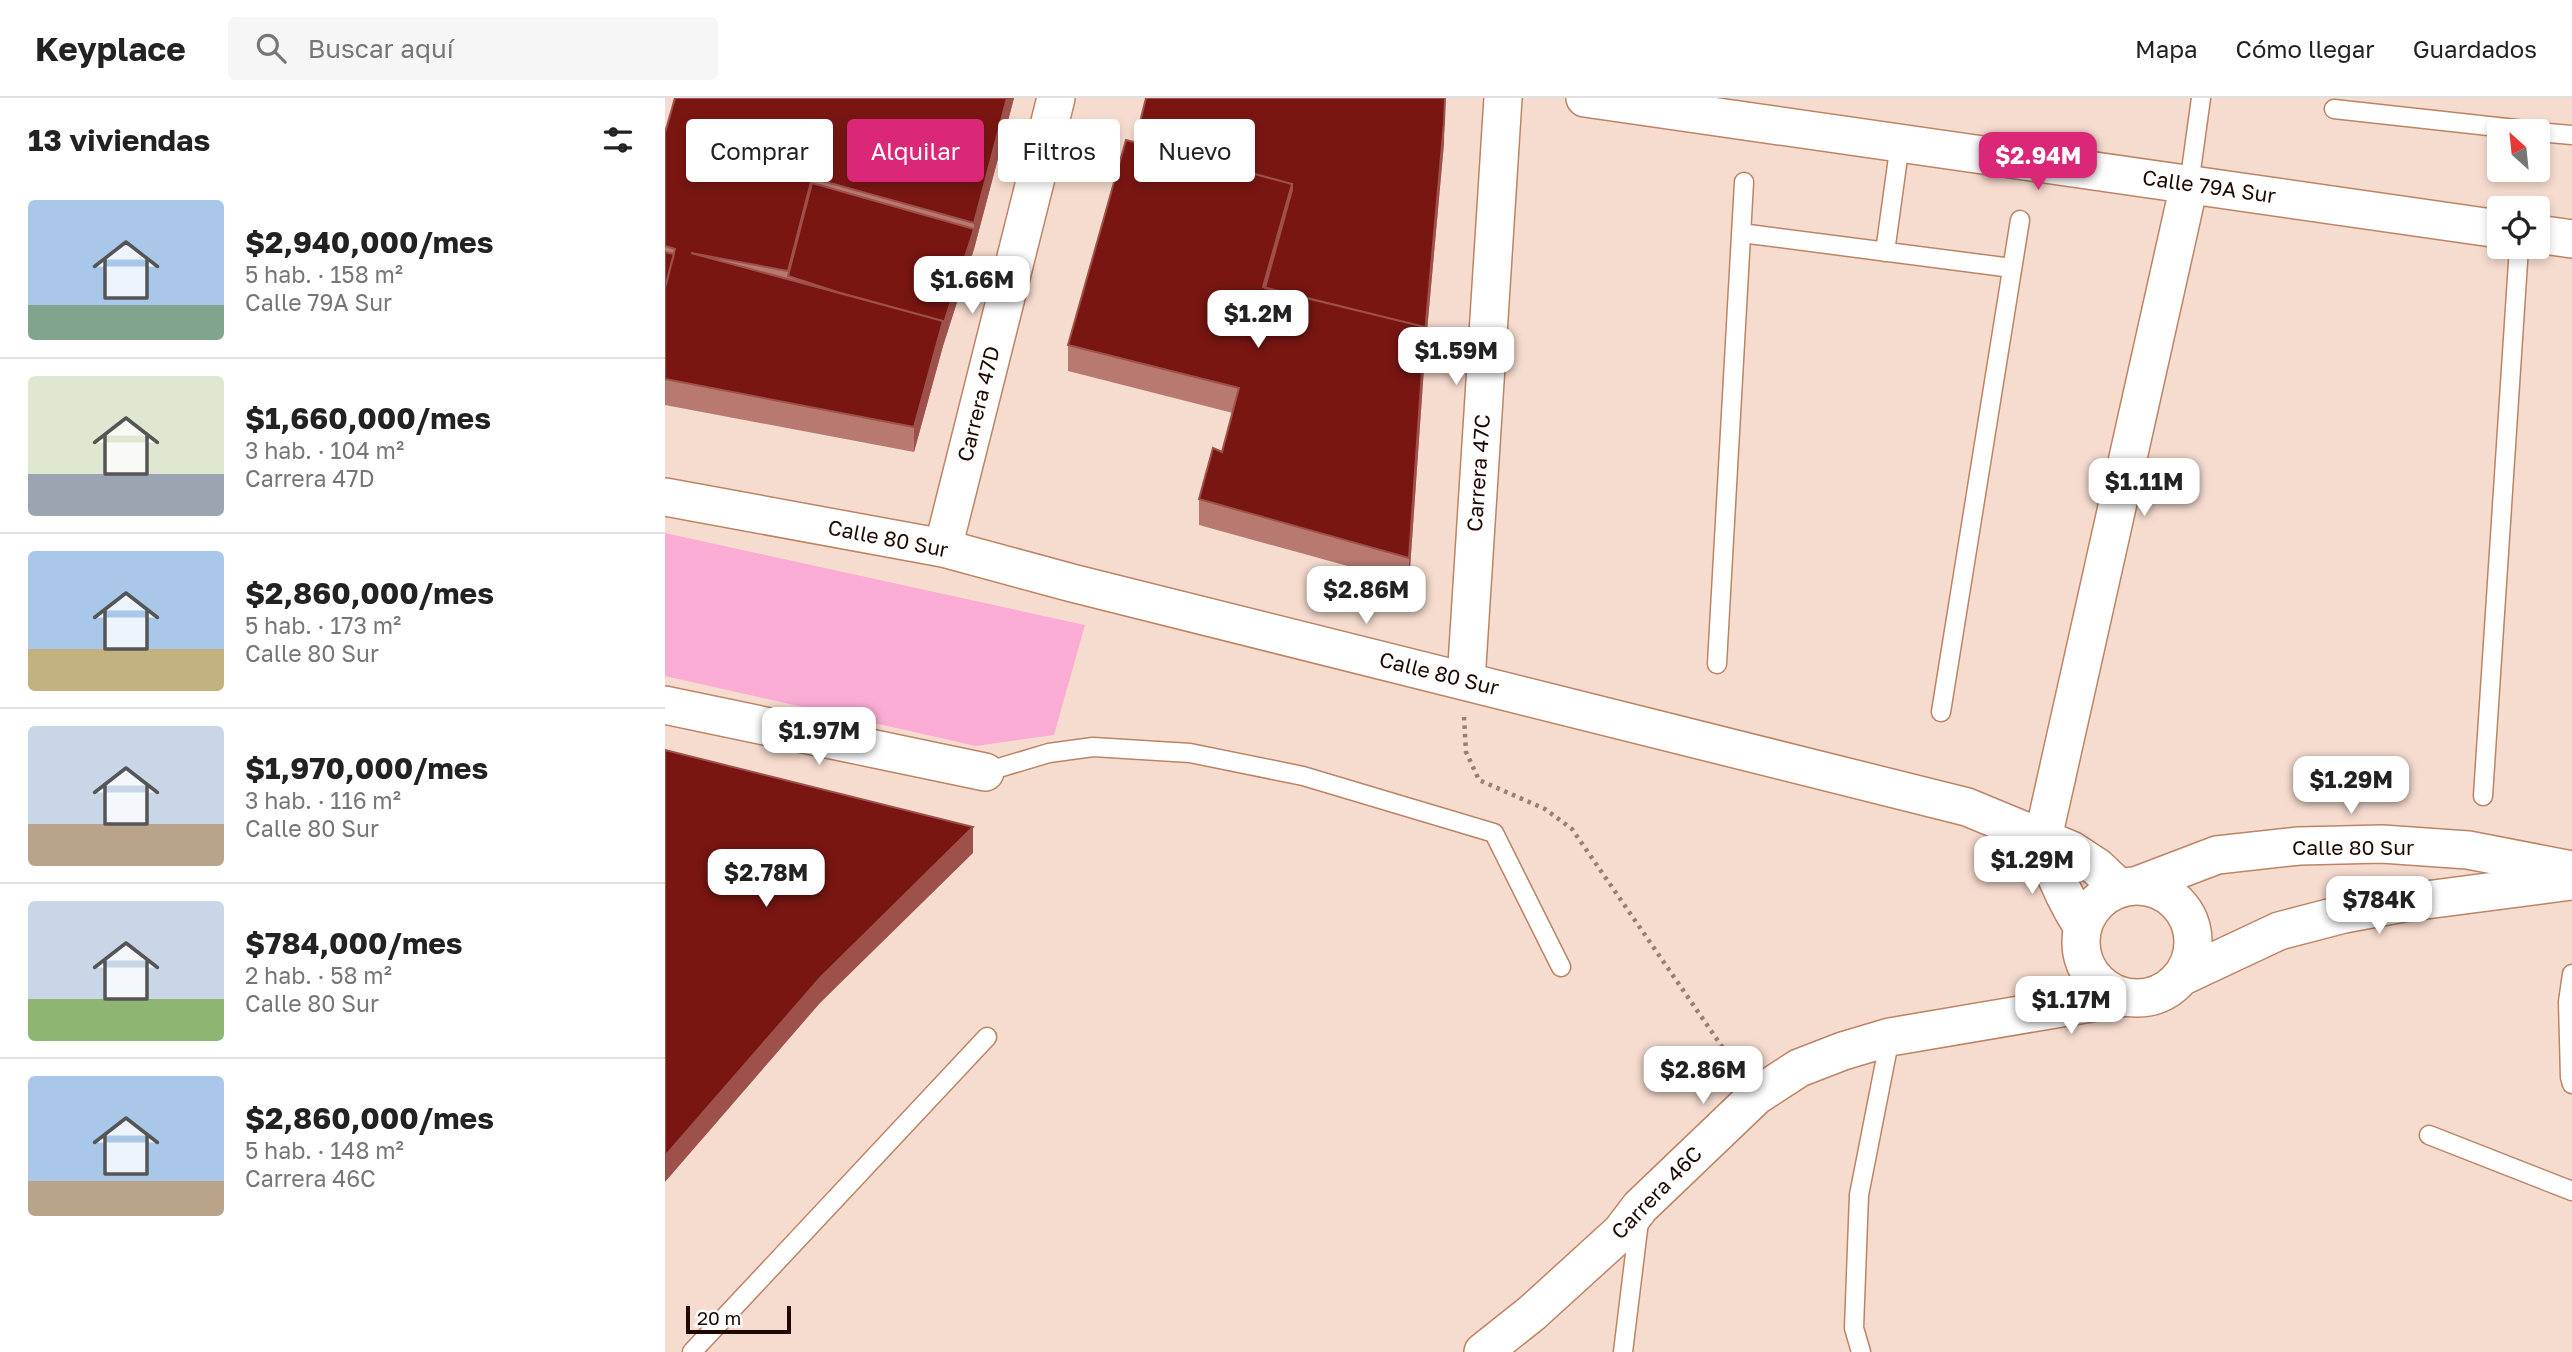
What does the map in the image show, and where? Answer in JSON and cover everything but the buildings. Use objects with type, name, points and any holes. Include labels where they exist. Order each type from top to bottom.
[{"type":"street","name":"Carrera 47D","points":[[943,548],[1056,98]]},
{"type":"street","name":"Carrera 47C","points":[[1466,681],[1503,98]]},
{"type":"street","name":"Calle 79A Sur","points":[[1585,98],[2487,227]]},
{"type":"street","points":[[2082,926],[2065,899],[2043,838],[2189,184]]},
{"type":"street","points":[[2550,236],[2572,239]]},
{"type":"street","name":"Calle 80 Sur","points":[[665,497],[943,548],[1072,583],[1968,807],[2071,850],[2129,886],[2217,855],[2299,846],[2382,844],[2468,850],[2572,870]]},
{"type":"street","points":[[665,705],[985,772]]},
{"type":"street","points":[[2181,976],[2190,961],[2193,943],[2191,926],[2184,910],[2172,897],[2156,888],[2129,886],[2103,896],[2090,909],[2082,926],[2080,945],[2084,963],[2094,979],[2109,991],[2126,997],[2142,998],[2157,994],[2181,976],[2279,931],[2344,914],[2403,903],[2572,881]]},
{"type":"street","points":[[2005,1018],[2084,963]]},
{"type":"street","name":"Carrera 46C","points":[[1483,1352],[1532,1313],[1621,1232],[1640,1207],[1756,1096],[1799,1068],[1890,1037],[2126,997]]},
{"type":"lane","points":[[2189,184],[2201,98]]},
{"type":"lane","points":[[2334,109],[2487,126]]},
{"type":"lane","points":[[2550,133],[2572,135]]},
{"type":"lane","points":[[1885,252],[1900,143]]},
{"type":"lane","points":[[1717,664],[1744,181]]},
{"type":"lane","points":[[1941,712],[2020,220]]},
{"type":"lane","points":[[1741,233],[2012,268]]},
{"type":"lane","points":[[2483,796],[2518,259]]},
{"type":"lane","points":[[985,772],[1049,753],[1093,747],[1190,753],[1303,776],[1494,833],[1560,967]]},
{"type":"lane","points":[[2572,974],[2568,1002],[2572,1084]]},
{"type":"lane","points":[[692,1352],[988,1037]]},
{"type":"lane","points":[[1861,1352],[1854,1328],[1859,1195],[1890,1037]]},
{"type":"lane","points":[[2429,1135],[2572,1191]]},
{"type":"lane","points":[[1623,1352],[1640,1207]]},
{"type":"path","points":[[1466,681],[1463,712],[1466,752],[1479,780],[1545,809],[1572,829],[1756,1096]]},
{"type":"shaded area","points":[[665,533],[1085,625],[1054,735],[976,746],[665,676]]}]
